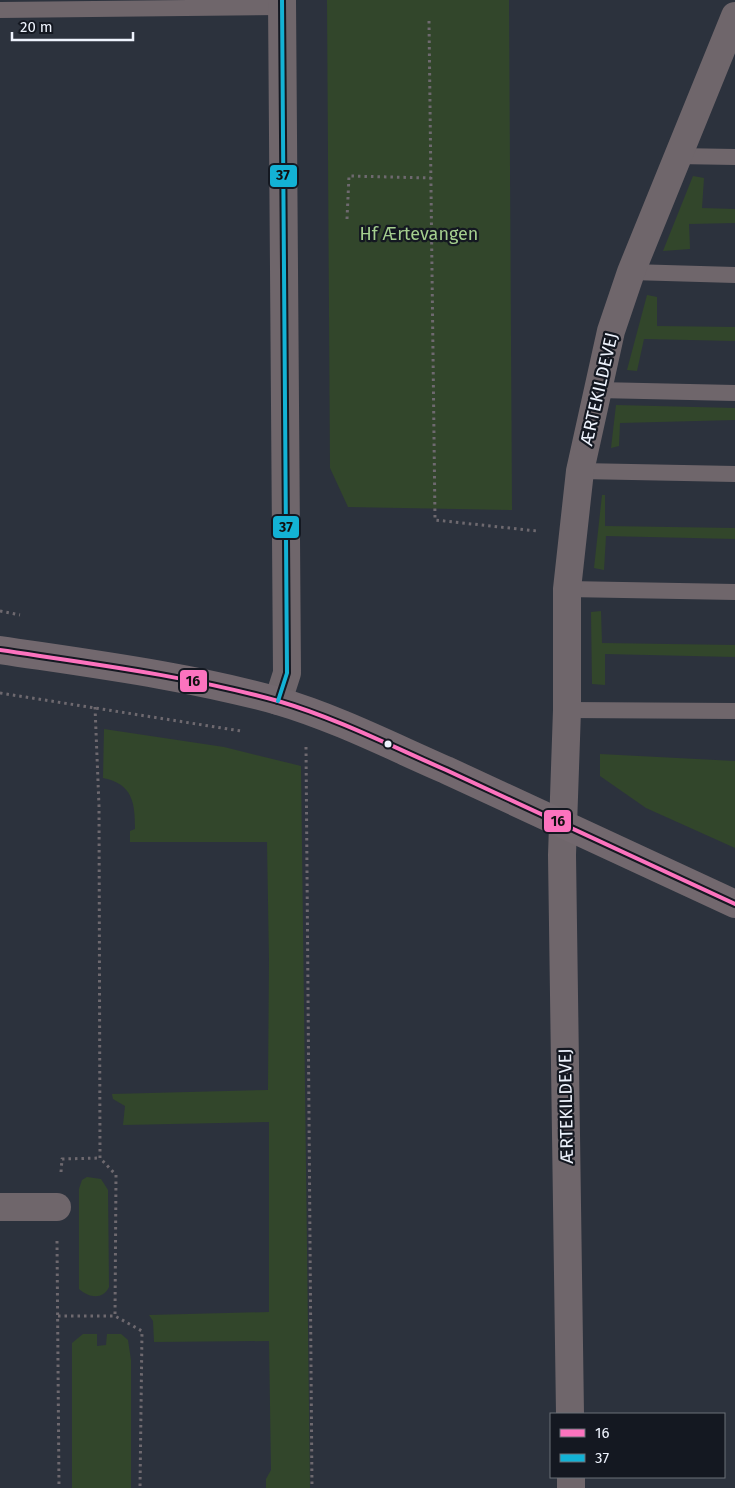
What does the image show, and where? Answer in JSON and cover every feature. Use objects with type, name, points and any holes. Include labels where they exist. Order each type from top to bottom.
[{"type":"street","points":[[278,701],[287,673],[282,3]]},
{"type":"street","name":"ÆRTEKILDEVEJ","points":[[570,1413],[562,823],[567,710],[567,588],[580,471],[611,331],[631,272],[677,156],[733,27]]},
{"type":"street","points":[[0,650],[208,685],[278,701],[310,711],[357,730],[562,823],[735,904]]},
{"type":"street","points":[[0,1207],[57,1207]]},
{"type":"lane","points":[[0,10],[282,3]]},
{"type":"lane","points":[[677,156],[735,157]]},
{"type":"lane","points":[[631,272],[735,275]]},
{"type":"lane","points":[[598,390],[735,393]]},
{"type":"lane","points":[[580,471],[735,474]]},
{"type":"lane","points":[[567,588],[735,592]]},
{"type":"lane","points":[[567,710],[735,711]]},
{"type":"path","points":[[429,21],[435,520],[573,535]]},
{"type":"path","points":[[347,219],[349,176],[431,178]]},
{"type":"path","points":[[0,693],[243,731]]},
{"type":"path","points":[[95,707],[99,816],[100,1158],[116,1175],[115,1316]]},
{"type":"path","points":[[310,711],[306,749],[312,1488]]},
{"type":"path","points":[[297,746],[314,752]]},
{"type":"path","points":[[59,1488],[58,1316],[115,1316],[142,1331],[140,1488]]},
{"type":"green space","name":"Hf Ærtevangen","points":[[327,0],[509,0],[512,510],[348,507],[330,468]]},
{"type":"green space","points":[[693,176],[704,178],[702,208],[735,209],[735,223],[689,224],[690,249],[663,251]]},
{"type":"green space","points":[[647,295],[657,297],[657,326],[735,327],[735,341],[644,339],[637,371],[627,370]]},
{"type":"green space","points":[[616,405],[735,408],[735,420],[620,423],[619,446],[611,448]]},
{"type":"green space","points":[[602,495],[605,495],[605,526],[735,528],[735,539],[606,536],[604,570],[594,568]]},
{"type":"green space","points":[[601,611],[602,643],[735,645],[735,657],[605,654],[605,685],[592,684],[591,612]]},
{"type":"green space","points":[[104,729],[224,747],[301,766],[310,1488],[266,1488],[266,1479],[271,1470],[269,1341],[154,1342],[153,1321],[149,1315],[269,1312],[269,1122],[123,1125],[125,1106],[113,1099],[112,1094],[268,1090],[269,960],[267,842],[130,842],[130,831],[135,829],[133,803],[121,785],[103,778]]},
{"type":"green space","points":[[600,754],[735,761],[735,848],[646,808],[600,776]]},
{"type":"green space","points":[[87,1177],[101,1179],[108,1190],[109,1287],[100,1296],[91,1296],[79,1289],[79,1189],[82,1180]]},
{"type":"green space","points":[[83,1334],[97,1334],[97,1346],[106,1345],[107,1334],[121,1334],[128,1340],[131,1360],[131,1488],[72,1488],[72,1343]]},
{"type":"transit line","name":"37","points":[[278,701],[287,673],[282,0]]},
{"type":"transit line","name":"16","points":[[0,650],[210,684],[300,708],[363,733],[446,770],[735,904]]}]
